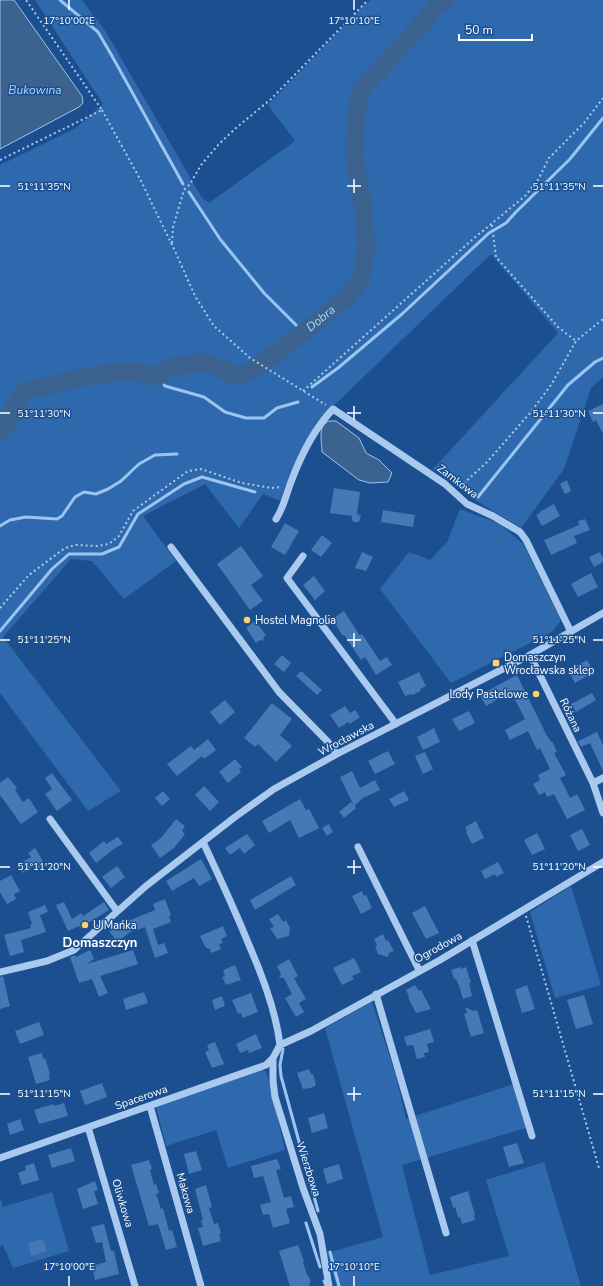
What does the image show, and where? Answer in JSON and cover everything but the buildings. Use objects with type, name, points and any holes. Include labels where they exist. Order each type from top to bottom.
[{"type":"street","name":"Zamkowa","points":[[333,409],[415,463],[455,492],[468,504],[493,516],[520,532],[526,540],[571,632]]},
{"type":"street","points":[[276,519],[283,508],[300,460],[310,440],[321,421],[333,409]]},
{"type":"street","points":[[171,547],[279,692],[328,742],[337,754]]},
{"type":"street","points":[[303,556],[287,578],[396,724]]},
{"type":"street","name":"Wrocławska","points":[[0,972],[47,962],[74,950],[146,886],[274,789],[337,754],[530,655],[603,613]]},
{"type":"street","name":"Różana","points":[[530,655],[593,783],[603,813]]},
{"type":"street","points":[[593,783],[603,778]]},
{"type":"street","points":[[50,819],[117,911]]},
{"type":"street","points":[[203,842],[230,898],[260,971],[278,1026],[280,1045]]},
{"type":"street","points":[[358,847],[419,970]]},
{"type":"street","name":"Ogrodowa","points":[[280,1045],[311,1031],[472,940],[603,862]]},
{"type":"street","points":[[472,940],[532,1136]]},
{"type":"street","points":[[376,994],[446,1233]]},
{"type":"street","name":"Spacerowa","points":[[0,1158],[266,1065],[273,1058],[280,1045]]},
{"type":"street","name":"Wierzbowa","points":[[273,1058],[275,1097],[303,1188],[320,1234],[329,1286]]},
{"type":"street","name":"Makowa","points":[[150,1106],[201,1286]]},
{"type":"street","name":"Oliwkowa","points":[[88,1128],[136,1286]]},
{"type":"path","points":[[26,0],[102,110],[140,179],[172,244],[195,296],[214,326],[250,358],[333,409]]},
{"type":"path","points":[[172,244],[173,227],[184,190],[190,184],[202,165],[219,144],[271,99],[368,0]]},
{"type":"path","points":[[303,391],[473,239],[492,226],[525,196],[538,180],[549,158],[584,124],[603,98]]},
{"type":"path","points":[[0,160],[102,110]]},
{"type":"path","points":[[492,226],[496,257],[558,327],[576,341]]},
{"type":"path","points":[[455,492],[487,462],[530,413],[551,385],[576,341],[603,319]]},
{"type":"path","points":[[0,608],[29,575],[65,548],[76,545],[97,546],[109,544],[119,536],[133,511],[188,471],[201,469],[242,483],[272,488],[290,486]]},
{"type":"path","points":[[524,909],[599,1168]]},
{"type":"shaded area","points":[[35,0],[82,0],[106,32],[202,198],[209,203],[295,141],[268,105],[364,5],[371,0],[435,0],[372,75],[356,89],[351,111],[351,157],[361,207],[362,235],[358,269],[353,286],[324,313],[327,317],[350,299],[363,283],[366,269],[368,247],[367,209],[356,155],[359,120],[364,92],[440,11],[453,0],[603,0],[603,377],[591,388],[564,469],[521,528],[475,500],[433,469],[558,333],[491,254],[317,422],[301,451],[281,501],[263,494],[239,528],[205,484],[143,516],[176,561],[124,599],[92,561],[71,559],[3,637],[121,791],[88,811],[0,693],[0,165],[76,128],[103,104]]},
{"type":"shaded area","points":[[460,509],[500,524],[523,544],[561,620],[552,632],[451,683],[380,589],[409,552],[430,560],[447,542]]},
{"type":"shaded area","points":[[571,886],[601,985],[555,998],[530,912]]},
{"type":"shaded area","points":[[372,1002],[396,1076],[406,1119],[514,1084],[526,1128],[402,1165],[430,1275],[509,1256],[486,1180],[544,1162],[581,1286],[336,1286],[327,1253],[383,1237],[325,1028]]},
{"type":"shaded area","points":[[263,1069],[267,1074],[270,1085],[285,1150],[228,1168],[216,1130],[166,1146],[156,1107]]},
{"type":"shaded area","points":[[52,1192],[69,1251],[13,1268],[3,1245],[0,1246],[0,1198],[3,1207]]},
{"type":"water","name":"Bukowina","points":[[0,0],[14,0],[82,96],[83,103],[79,107],[0,149]]},
{"type":"water","points":[[329,421],[336,421],[359,438],[366,453],[379,460],[392,473],[388,482],[370,483],[359,480],[322,452],[322,430],[325,423]]},
{"type":"waterway","points":[[60,0],[98,32],[183,184]]},
{"type":"waterway","name":"Dobra","points":[[0,431],[8,421],[19,399],[28,390],[105,373],[133,371],[158,377],[169,367],[205,362],[240,377],[267,360],[347,297],[361,281],[366,248],[364,209],[354,157],[356,117],[361,89],[438,5],[446,0]]},
{"type":"waterway","points":[[312,387],[338,368],[402,314],[489,233],[506,223],[570,159],[603,118]]},
{"type":"waterway","points":[[189,192],[220,239],[264,293],[303,332]]},
{"type":"waterway","points":[[478,497],[568,385],[595,362],[603,358]]},
{"type":"waterway","points":[[158,377],[165,386],[204,397],[225,412],[246,418],[264,418],[277,408],[298,402]]},
{"type":"waterway","points":[[0,526],[10,520],[26,517],[57,519],[62,516],[75,497],[84,492],[96,494],[108,489],[121,481],[139,464],[155,455],[177,454]]},
{"type":"waterway","points":[[0,631],[52,569],[69,554],[102,554],[119,547],[138,514],[184,484],[202,477],[255,492]]},
{"type":"waterway","points":[[283,1049],[280,1065],[281,1076],[318,1211]]},
{"type":"waterway","points":[[306,1223],[320,1267]]},
{"type":"waterway","points":[[330,1252],[339,1286]]},
{"type":"waterway","points":[[324,1281],[326,1286]]},
{"type":"place","name":"Hostel Magnolia","points":[[247,620]]},
{"type":"place","name":"Domaszczyn Wrocławska sklep","points":[[496,663]]},
{"type":"place","name":"Lody Pastelowe","points":[[536,694]]},
{"type":"place","name":"U Mańka","points":[[85,925]]},
{"type":"district","name":"Domaszczyn","points":[[100,942]]}]
